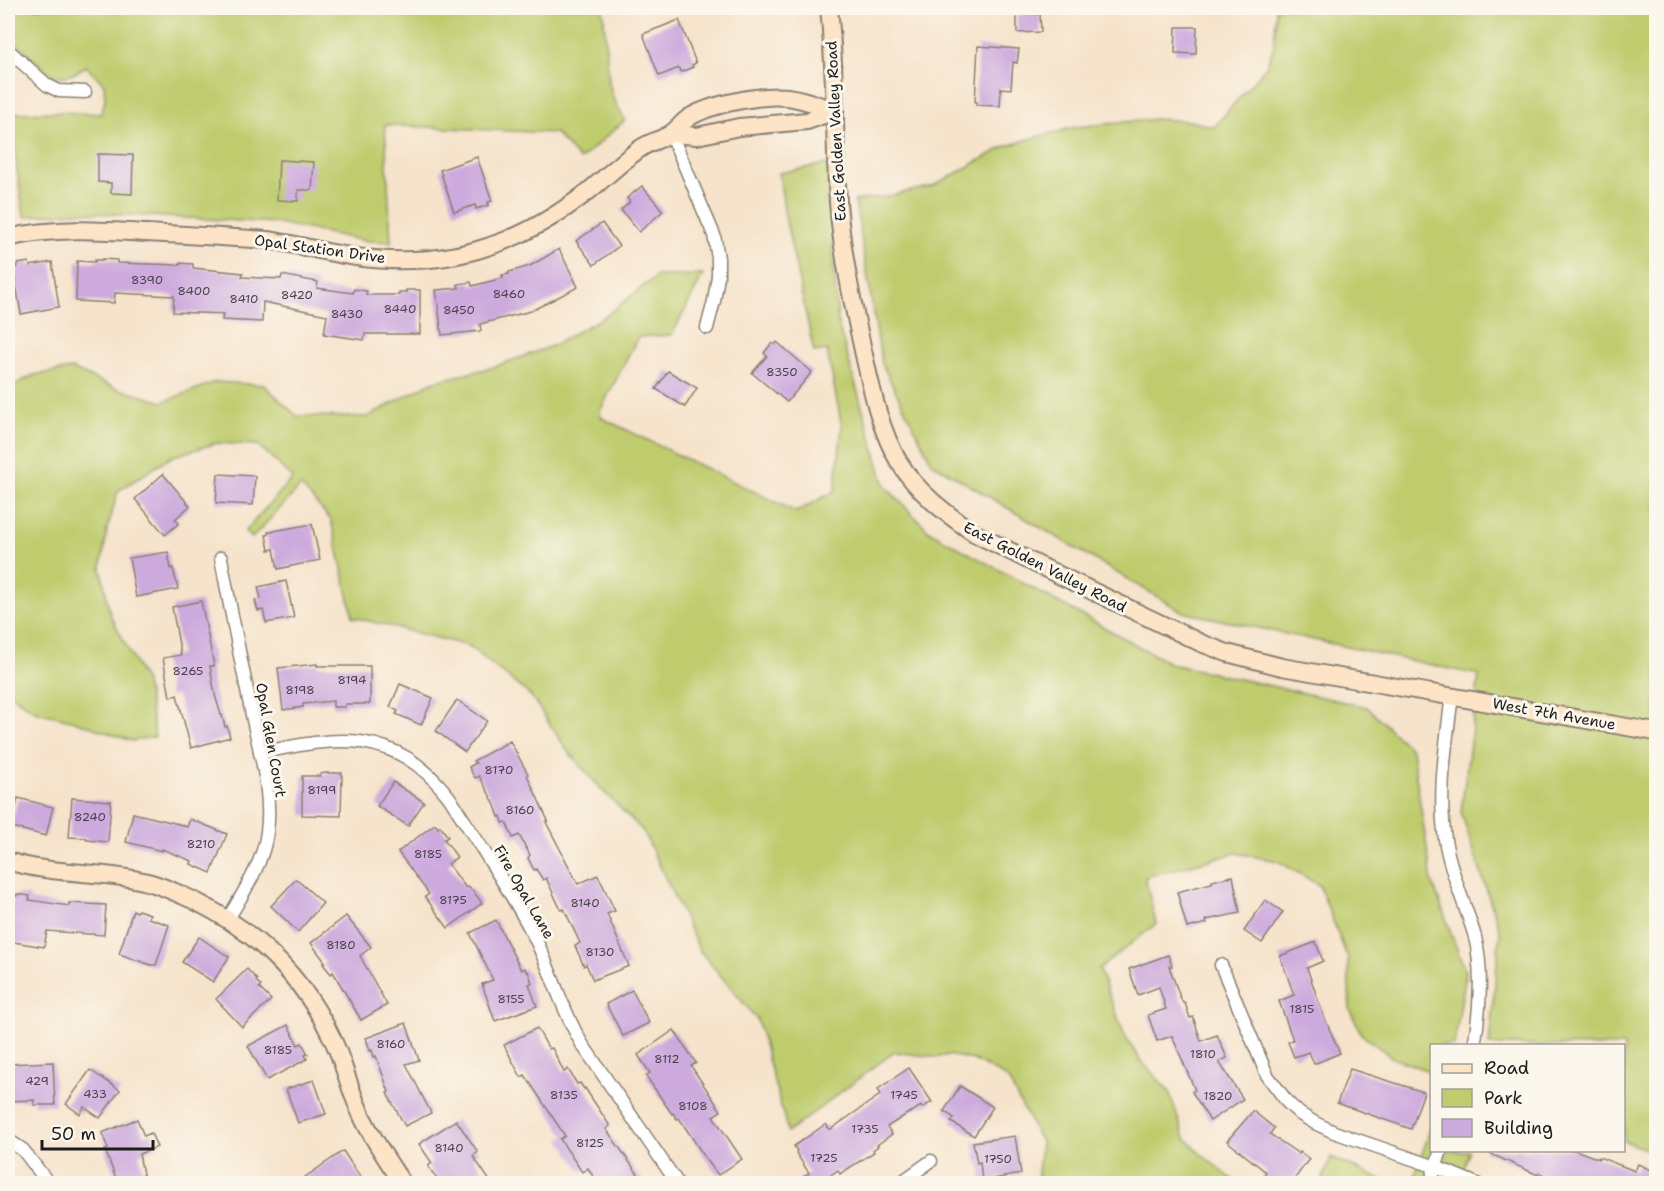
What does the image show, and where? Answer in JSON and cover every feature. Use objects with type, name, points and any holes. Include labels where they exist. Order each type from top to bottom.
[{"type":"street","name":"East Golden Valley Road","points":[[829,8],[838,202],[843,244],[870,382],[880,418],[898,461],[921,492],[953,519],[984,538],[1171,630],[1227,653],[1282,667],[1452,695]]},
{"type":"street","points":[[8,50],[47,85],[66,93],[85,92]]},
{"type":"street","name":"Opal Station Drive","points":[[8,238],[57,230],[89,229],[267,240],[354,256],[384,259],[440,258],[465,254],[490,246],[541,223],[586,193],[638,151],[655,140],[671,134],[690,117],[712,107],[785,96],[835,111]]},
{"type":"street","name":"Opal Station Drive","points":[[671,134],[697,136],[739,127],[807,121],[835,111]]},
{"type":"street","points":[[671,134],[714,236],[718,276],[707,328]]},
{"type":"street","name":"Opal Glen Court","points":[[221,558],[264,773],[269,814],[267,834],[255,871],[228,919]]},
{"type":"street","points":[[1452,695],[1443,777],[1443,823],[1450,865],[1476,940],[1479,960],[1479,1003],[1474,1044]]},
{"type":"street","name":"West 7th Avenue","points":[[1452,695],[1656,732]]},
{"type":"street","name":"Fire Opal Lane","points":[[260,753],[317,741],[346,740],[372,743],[397,752],[418,764],[435,779],[449,797],[522,913],[540,949],[570,1024],[678,1184]]},
{"type":"street","points":[[8,861],[35,868],[99,873],[152,883],[228,919],[260,943],[284,966],[313,1004],[340,1056],[368,1131],[403,1184]]},
{"type":"street","points":[[1221,964],[1267,1075],[1276,1089],[1300,1114],[1315,1124],[1334,1132],[1436,1167],[1477,1184]]},
{"type":"street","points":[[8,1140],[23,1149],[49,1184]]},
{"type":"street","points":[[1430,1184],[1440,1152]]},
{"type":"street","points":[[899,1184],[931,1161]]},
{"type":"green space","points":[[8,8],[603,8],[609,82],[613,98],[625,120],[580,160],[555,133],[385,125],[391,242],[365,241],[278,223],[76,212],[24,217],[9,113],[101,114],[105,100],[104,84],[86,66],[73,74],[61,77],[51,75],[8,36]]},
{"type":"green space","points":[[1276,8],[1656,8],[1656,1153],[1625,1141],[1625,1044],[1489,1044],[1500,931],[1461,812],[1479,675],[1183,612],[932,463],[882,364],[855,201],[933,186],[1004,147],[1076,127],[1155,119],[1190,121],[1214,127],[1266,67],[1274,46]]},
{"type":"green space","points":[[827,164],[838,324],[885,486],[930,532],[1171,664],[1367,707],[1412,750],[1432,881],[1466,974],[1454,1044],[1430,1044],[1430,1072],[1393,1058],[1361,1034],[1350,1009],[1348,959],[1319,885],[1278,861],[1236,853],[1145,877],[1156,924],[1099,969],[1126,1038],[1141,1061],[1169,1091],[1184,1136],[1202,1155],[1237,1183],[1037,1183],[1041,1142],[1007,1078],[974,1060],[949,1055],[936,1057],[894,1052],[788,1132],[757,1019],[700,951],[643,831],[601,789],[567,750],[531,696],[469,646],[353,617],[331,520],[301,486],[252,538],[245,531],[293,478],[258,445],[217,443],[171,457],[118,491],[107,530],[101,568],[110,614],[146,684],[155,737],[132,741],[71,720],[37,712],[8,693],[8,388],[34,375],[72,369],[115,388],[163,402],[215,382],[264,385],[297,416],[367,417],[432,382],[494,367],[552,346],[607,315],[657,276],[703,275],[672,335],[638,337],[600,411],[601,417],[796,512],[835,491],[842,427],[827,350],[814,352],[785,216],[779,173]]},
{"type":"green space","points":[[1430,1130],[1430,1152],[1469,1152],[1460,1183],[1412,1184]]},
{"type":"green space","points":[[1331,1157],[1388,1183],[1321,1183]]},
{"type":"building","points":[[1017,14],[1040,14],[1041,32],[1017,33]]},
{"type":"building","points":[[679,20],[696,63],[692,65],[693,67],[681,72],[679,68],[659,76],[643,34]]},
{"type":"building","points":[[1176,27],[1197,27],[1196,54],[1175,53]]},
{"type":"building","points":[[978,46],[1019,49],[1017,63],[1013,62],[1011,89],[1001,88],[1000,106],[976,105]]},
{"type":"building","points":[[98,154],[133,155],[132,194],[111,193],[111,183],[98,182]]},
{"type":"building","points":[[477,157],[492,201],[488,202],[489,205],[476,209],[475,205],[454,212],[440,170]]},
{"type":"building","points":[[279,160],[314,162],[312,190],[298,190],[298,201],[277,200]]},
{"type":"building","points":[[642,186],[663,211],[639,232],[621,210],[630,202],[627,198]]},
{"type":"building","points":[[602,223],[619,246],[594,265],[576,241]]},
{"type":"building","points":[[559,249],[578,287],[531,311],[480,324],[481,331],[442,335],[436,290],[459,288],[458,284],[471,282],[472,286],[503,278],[502,275],[530,266]]},
{"type":"building","points":[[95,260],[117,260],[117,263],[193,264],[193,268],[243,273],[242,277],[281,279],[282,275],[318,282],[317,288],[353,293],[354,289],[367,291],[366,295],[399,295],[399,292],[406,292],[406,290],[420,290],[420,334],[365,334],[364,340],[324,334],[327,315],[263,302],[262,322],[222,320],[223,314],[173,312],[174,296],[115,293],[114,303],[76,301],[77,261],[95,262]]},
{"type":"building","points":[[29,262],[30,266],[52,262],[59,307],[21,314],[13,267]]},
{"type":"building","points":[[777,342],[812,372],[787,402],[752,373],[767,356],[764,353],[772,343],[775,345]]},
{"type":"building","points":[[668,371],[697,388],[685,407],[656,389]]},
{"type":"building","points":[[163,474],[190,506],[175,519],[179,523],[165,535],[135,499]]},
{"type":"building","points":[[218,474],[255,476],[253,505],[216,503]]},
{"type":"building","points":[[312,524],[320,560],[278,569],[274,549],[269,550],[266,535],[268,532]]},
{"type":"building","points":[[168,552],[178,589],[136,597],[129,558]]},
{"type":"building","points":[[286,581],[294,618],[266,623],[263,610],[258,611],[255,600],[261,599],[258,587]]},
{"type":"building","points":[[201,601],[214,666],[210,666],[215,695],[230,737],[191,748],[177,695],[170,697],[163,658],[181,655],[172,607]]},
{"type":"building","points":[[317,664],[317,666],[370,666],[370,704],[345,704],[345,707],[333,707],[333,701],[303,704],[303,707],[283,710],[278,668]]},
{"type":"building","points":[[400,684],[433,698],[421,725],[396,714],[398,711],[390,707]]},
{"type":"building","points":[[457,700],[487,721],[465,752],[436,731]]},
{"type":"building","points":[[510,741],[528,774],[548,821],[546,822],[578,884],[598,875],[615,911],[607,914],[629,966],[593,980],[575,946],[580,943],[546,878],[543,880],[536,869],[534,870],[528,858],[530,855],[519,835],[513,838],[506,822],[503,823],[501,816],[499,817],[479,776],[475,778],[469,767],[476,763],[473,761]]},
{"type":"building","points":[[342,773],[341,816],[302,815],[302,776],[320,776],[320,774]]},
{"type":"building","points":[[393,782],[424,802],[408,826],[377,806]]},
{"type":"building","points":[[18,798],[53,807],[46,836],[11,827]]},
{"type":"building","points":[[72,798],[111,801],[108,842],[69,837]]},
{"type":"building","points":[[133,813],[187,827],[190,819],[227,834],[211,873],[191,864],[192,861],[162,849],[162,851],[126,842]]},
{"type":"building","points":[[435,824],[438,828],[440,826],[448,837],[444,839],[457,857],[448,864],[466,888],[473,891],[482,903],[448,928],[425,897],[429,894],[398,852]]},
{"type":"building","points":[[1233,876],[1240,913],[1206,920],[1207,923],[1187,928],[1177,892]]},
{"type":"building","points":[[296,879],[323,903],[298,932],[271,906]]},
{"type":"building","points":[[17,894],[30,896],[29,900],[69,906],[69,903],[106,905],[104,935],[47,931],[44,947],[8,941],[13,896]]},
{"type":"building","points":[[1265,900],[1283,912],[1262,943],[1244,931]]},
{"type":"building","points":[[133,910],[150,914],[148,918],[169,925],[156,965],[119,954]]},
{"type":"building","points":[[346,916],[371,947],[360,956],[387,1005],[361,1020],[333,972],[331,974],[323,964],[325,962],[311,943]]},
{"type":"building","points":[[496,920],[521,970],[525,968],[526,972],[528,971],[532,983],[529,984],[537,1006],[495,1021],[482,984],[493,980],[470,933]]},
{"type":"building","points":[[199,937],[229,957],[213,982],[182,962]]},
{"type":"building","points":[[1316,942],[1323,961],[1307,968],[1324,1017],[1340,1053],[1314,1064],[1309,1052],[1294,1057],[1288,1042],[1293,1040],[1279,1001],[1294,995],[1280,956]]},
{"type":"building","points":[[1168,955],[1172,966],[1169,966],[1180,997],[1185,1003],[1190,1018],[1193,1017],[1201,1041],[1217,1035],[1227,1058],[1219,1062],[1243,1099],[1210,1121],[1192,1092],[1195,1090],[1172,1036],[1157,1041],[1148,1015],[1166,1009],[1159,987],[1138,995],[1129,969]]},
{"type":"building","points":[[247,969],[261,986],[259,988],[271,1000],[242,1027],[216,999]]},
{"type":"building","points":[[632,990],[649,1023],[623,1036],[606,1004]]},
{"type":"building","points":[[406,1023],[419,1060],[406,1064],[431,1113],[405,1126],[387,1093],[389,1092],[376,1056],[374,1057],[372,1050],[370,1051],[366,1038]]},
{"type":"building","points":[[288,1025],[298,1045],[302,1043],[308,1054],[305,1055],[307,1059],[267,1080],[248,1046]]},
{"type":"building","points":[[537,1028],[549,1049],[552,1048],[564,1072],[568,1069],[577,1084],[580,1083],[585,1088],[610,1126],[606,1129],[645,1184],[598,1184],[588,1168],[582,1172],[560,1139],[565,1136],[525,1075],[521,1077],[504,1045]]},
{"type":"building","points":[[674,1030],[696,1063],[691,1066],[721,1111],[713,1116],[742,1159],[718,1175],[679,1118],[677,1119],[672,1114],[646,1076],[650,1073],[638,1055]]},
{"type":"building","points":[[53,1062],[55,1105],[34,1105],[34,1100],[8,1101],[8,1064]]},
{"type":"building","points":[[909,1068],[932,1102],[910,1112],[887,1127],[892,1134],[877,1145],[874,1152],[840,1174],[838,1170],[818,1184],[793,1184],[809,1173],[794,1146],[826,1124],[831,1129],[880,1095],[878,1089]]},
{"type":"building","points":[[1350,1069],[1424,1092],[1411,1129],[1337,1103]]},
{"type":"building","points":[[90,1070],[120,1090],[100,1118],[84,1107],[80,1114],[66,1104]]},
{"type":"building","points":[[314,1080],[326,1114],[298,1123],[286,1089]]},
{"type":"building","points":[[960,1086],[993,1107],[974,1136],[951,1122],[954,1118],[944,1111]]},
{"type":"building","points":[[1253,1111],[1274,1128],[1270,1134],[1309,1159],[1291,1184],[1272,1184],[1263,1176],[1266,1172],[1227,1141]]},
{"type":"building","points":[[137,1119],[144,1136],[151,1133],[157,1147],[139,1154],[145,1184],[118,1184],[105,1150],[108,1149],[102,1133]]},
{"type":"building","points":[[456,1120],[478,1152],[473,1156],[492,1184],[440,1184],[428,1166],[432,1163],[419,1144]]},
{"type":"building","points":[[1015,1136],[1021,1174],[982,1181],[980,1162],[977,1163],[973,1142]]},
{"type":"building","points":[[343,1151],[365,1184],[295,1184]]},
{"type":"building","points":[[1486,1152],[1580,1152],[1635,1171],[1638,1164],[1656,1172],[1656,1184],[1567,1184],[1539,1173],[1538,1175]]}]
